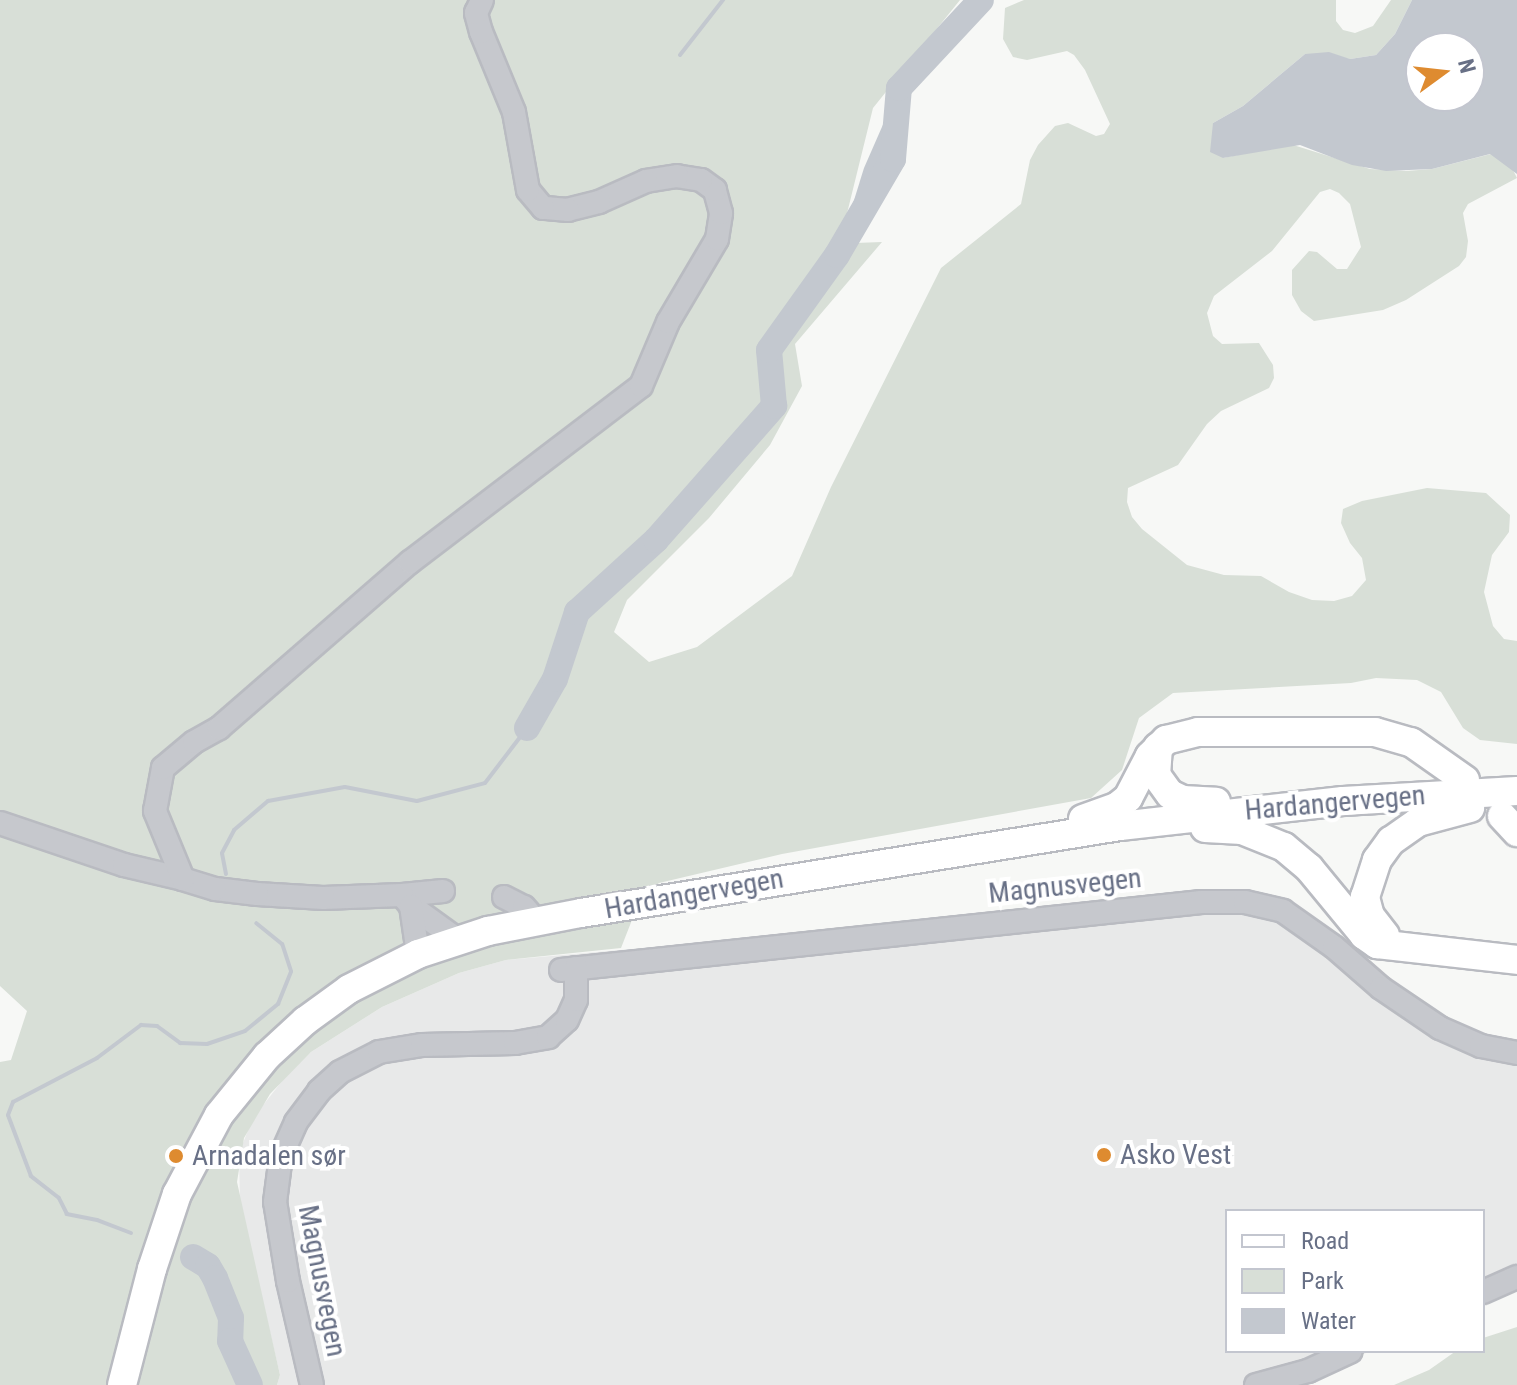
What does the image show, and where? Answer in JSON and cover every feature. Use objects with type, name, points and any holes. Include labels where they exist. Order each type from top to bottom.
[{"type":"main road","points":[[869,864],[948,841],[1100,814],[1128,798],[1158,747],[1171,737],[1198,732],[1352,730],[1411,742],[1465,780]]},
{"type":"main road","points":[[1158,747],[1156,775],[1170,794],[1183,800],[1203,803],[1345,790],[1385,798]]},
{"type":"main road","name":"Hardangervegen","points":[[122,1385],[152,1269],[173,1205],[219,1115],[267,1056],[305,1021],[349,989],[418,954],[458,940],[536,921],[954,851],[1173,819],[1385,798],[1517,791]]},
{"type":"main road","points":[[1406,948],[1380,933],[1366,907],[1369,878],[1391,841],[1434,815],[1512,817]]},
{"type":"main road","points":[[954,851],[1019,853],[1176,830],[1242,830],[1269,839],[1297,857],[1364,935],[1377,944],[1517,960]]},
{"type":"lane","points":[[183,879],[155,811],[163,768],[194,742],[219,728],[410,562],[641,386],[668,322],[717,239],[721,213],[715,190],[701,180],[677,176],[646,181],[599,202],[568,210],[543,208],[528,190],[514,112],[481,32],[476,13],[482,0]]},
{"type":"lane","points":[[0,823],[124,865],[215,889],[323,898],[406,900],[443,891]]},
{"type":"lane","points":[[504,897],[515,901],[536,921]]},
{"type":"lane","points":[[406,900],[458,940]]},
{"type":"lane","points":[[406,900],[418,954]]},
{"type":"lane","name":"Magnusvegen","points":[[312,1385],[288,1281],[275,1202],[278,1166],[296,1122],[319,1091],[340,1072],[379,1052],[422,1045],[515,1043],[548,1037],[567,1020],[576,1000],[568,969],[1201,902],[1245,902],[1283,911],[1334,947],[1381,988],[1440,1028],[1481,1046],[1517,1053]]},
{"type":"lane","points":[[1485,1291],[1517,1277]]},
{"type":"lane","points":[[1256,1385],[1308,1371],[1347,1353]]},
{"type":"shaded area","points":[[1230,892],[1365,964],[1443,1022],[1490,1039],[1517,1041],[1517,1286],[1485,1298],[1485,1209],[1225,1209],[1225,1353],[1366,1353],[1286,1385],[277,1385],[280,1375],[240,1203],[239,1153],[253,1118],[286,1076],[311,1052],[382,1007],[459,973],[506,960]]},
{"type":"green space","points":[[0,0],[960,0],[873,108],[837,254],[855,243],[882,242],[795,344],[802,386],[770,445],[709,518],[627,600],[614,632],[649,662],[697,647],[792,576],[831,487],[941,268],[1021,204],[1030,160],[1038,145],[1055,126],[1068,123],[1096,136],[1104,134],[1110,124],[1085,70],[1074,55],[1067,51],[1027,60],[1013,57],[1003,39],[1005,8],[1024,0],[1336,0],[1336,21],[1343,30],[1355,33],[1373,26],[1391,0],[1412,0],[1395,34],[1376,55],[1350,59],[1305,54],[1243,106],[1213,123],[1223,158],[1290,144],[1370,169],[1406,171],[1432,169],[1491,154],[1511,166],[1517,178],[1468,204],[1463,213],[1468,241],[1466,257],[1459,266],[1406,300],[1383,310],[1314,321],[1301,311],[1292,295],[1292,270],[1309,251],[1317,252],[1337,269],[1347,269],[1361,247],[1350,204],[1330,189],[1320,192],[1272,251],[1214,296],[1207,313],[1213,336],[1222,344],[1259,343],[1273,365],[1274,378],[1269,388],[1221,411],[1207,424],[1178,465],[1128,488],[1127,502],[1132,517],[1142,529],[1187,565],[1224,575],[1261,576],[1289,592],[1312,600],[1334,601],[1352,596],[1366,580],[1362,558],[1350,543],[1341,523],[1343,509],[1362,501],[1427,488],[1486,493],[1510,515],[1509,532],[1492,555],[1484,592],[1493,626],[1504,639],[1517,641],[1517,744],[1480,740],[1463,728],[1441,692],[1417,680],[1376,678],[1351,683],[1173,693],[1139,718],[1122,770],[1091,798],[782,854],[659,883],[641,897],[621,948],[506,960],[459,973],[382,1007],[311,1052],[270,1094],[244,1138],[237,1182],[280,1375],[277,1385],[0,1385],[0,1062],[11,1060],[27,1011],[0,986]]},
{"type":"green space","points":[[1517,1327],[1517,1385],[1394,1385],[1429,1370],[1453,1353],[1485,1353],[1485,1337]]},
{"type":"water","points":[[1412,0],[1517,0],[1517,174],[1490,154],[1432,169],[1386,171],[1352,165],[1300,145],[1223,158],[1210,152],[1213,123],[1243,106],[1305,54],[1329,52],[1350,59],[1376,55],[1395,34]]},
{"type":"water","points":[[899,88],[898,133],[879,199],[867,226],[837,255],[864,168]]},
{"type":"waterway","points":[[680,55],[723,0]]},
{"type":"waterway","points":[[527,728],[555,679],[577,612],[656,540],[774,406],[769,350],[837,255],[893,159],[899,88],[981,0]]},
{"type":"waterway","points":[[226,874],[222,853],[234,830],[268,801],[345,787],[417,801],[485,783],[527,728]]},
{"type":"waterway","points":[[131,1233],[97,1220],[67,1214],[59,1198],[31,1176],[8,1115],[13,1102],[97,1058],[141,1025],[157,1026],[180,1043],[207,1044],[245,1031],[278,1004],[291,971],[282,944],[256,923]]},
{"type":"waterway","points":[[193,1257],[208,1266],[215,1278],[231,1318],[230,1341],[250,1385]]},
{"type":"place","name":"Asko Vest","points":[[1104,1155]]},
{"type":"place","name":"Arnadalen sør","points":[[176,1156]]}]
